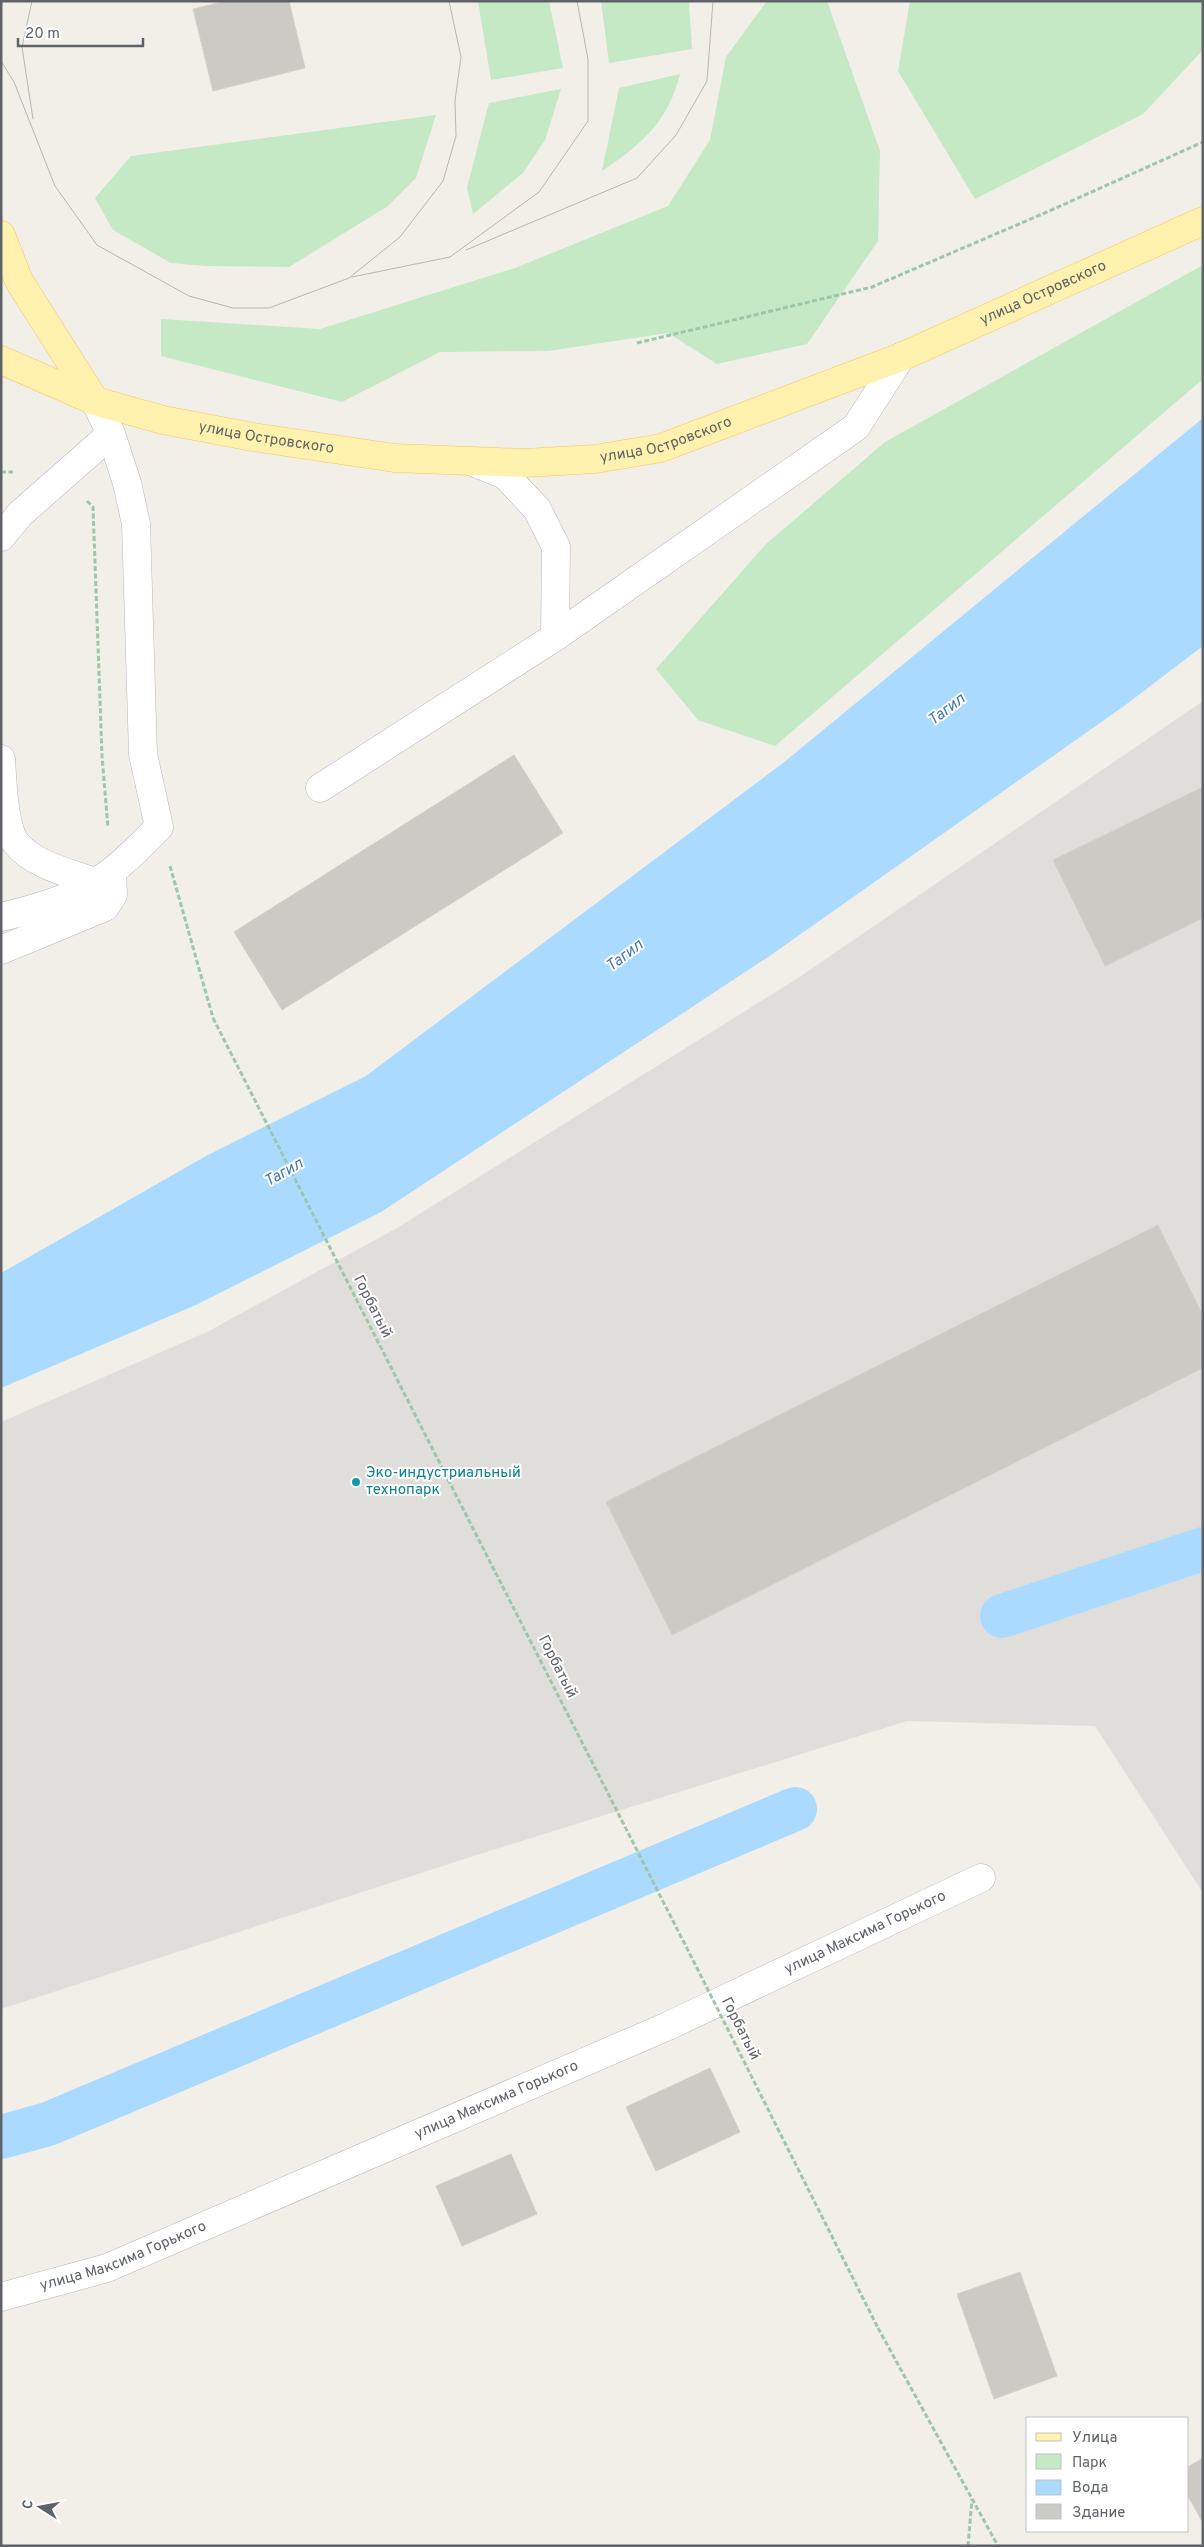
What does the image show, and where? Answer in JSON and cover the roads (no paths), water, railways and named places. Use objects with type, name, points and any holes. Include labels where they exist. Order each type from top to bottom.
[{"type":"main road","name":"улица Островского","points":[[1,360],[95,401],[163,420],[253,437],[394,458],[525,463],[596,459],[661,448],[901,357],[1203,221]]},
{"type":"main road","points":[[1,235],[19,281],[95,401]]},
{"type":"street","points":[[320,788],[555,637],[856,427],[901,357]]},
{"type":"street","points":[[1,918],[42,906],[82,891],[104,877],[159,827],[143,754],[136,524],[127,483],[110,434],[95,401]]},
{"type":"street","points":[[1,537],[20,514],[110,434]]},
{"type":"street","points":[[473,462],[506,475],[537,509],[556,546],[555,637]]},
{"type":"street","points":[[1,759],[3,799],[15,842],[37,860],[104,877],[113,895],[105,907],[1,950]]},
{"type":"street","name":"улица Максима Горького","points":[[1,2297],[116,2264],[668,2026],[981,1878]]},
{"type":"water","name":"Тагил","points":[[1203,418],[1203,646],[1124,706],[771,955],[381,1212],[198,1304],[1,1388],[1,1273],[206,1156],[366,1076],[783,763]]},
{"type":"waterway","points":[[1002,1616],[1203,1549]]},
{"type":"waterway","points":[[1,2137],[48,2124],[795,1809]]},
{"type":"tram line","points":[[32,1],[22,47],[33,119]]},
{"type":"tram line","points":[[1,61],[14,82],[55,186],[97,245],[189,296],[233,308],[269,308],[349,278],[400,237],[443,181],[456,136],[455,101],[461,57],[449,1]]},
{"type":"tram line","points":[[352,277],[450,257],[539,192],[588,121],[588,59],[577,1]]},
{"type":"tram line","points":[[466,250],[637,178],[676,135],[707,81],[713,1]]},
{"type":"place","name":"Эко-индустриальный технопарк","points":[[356,1482]]}]
